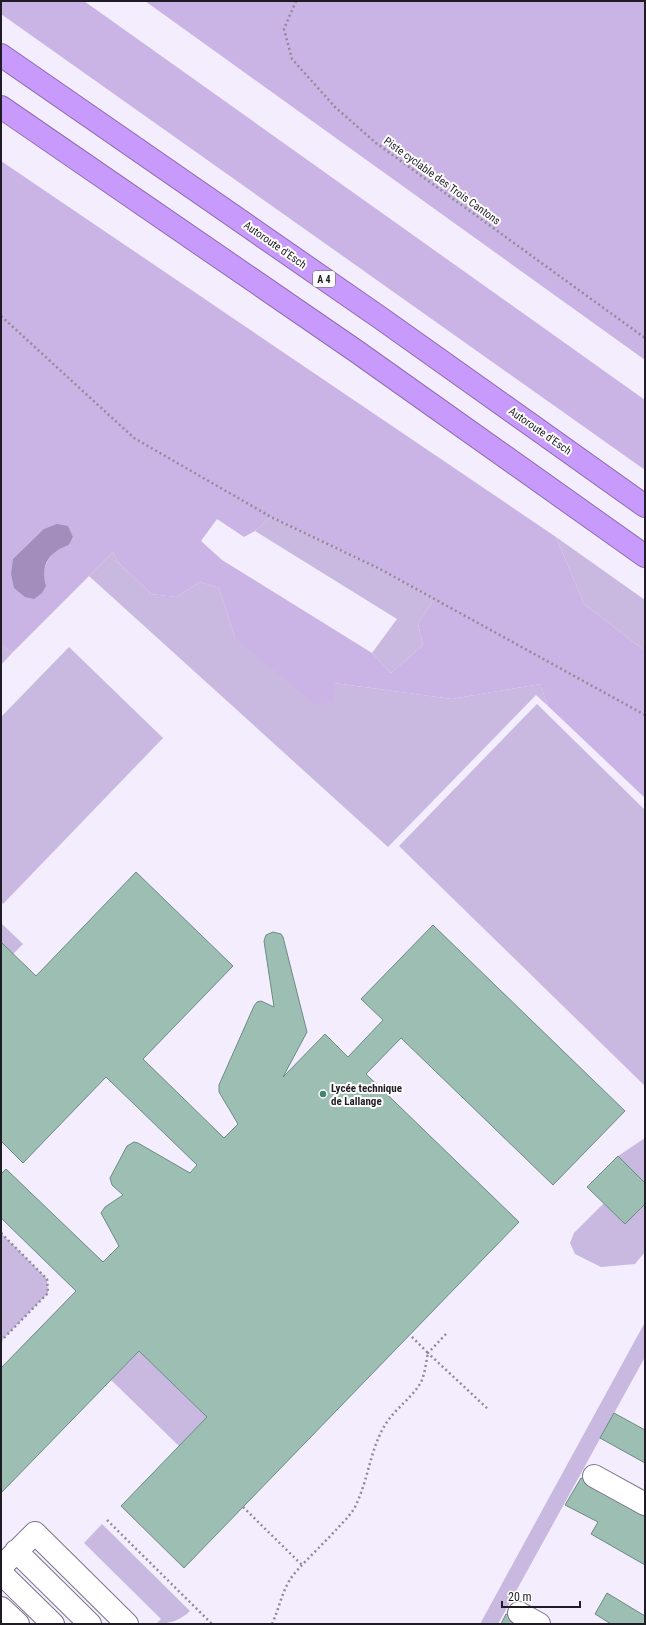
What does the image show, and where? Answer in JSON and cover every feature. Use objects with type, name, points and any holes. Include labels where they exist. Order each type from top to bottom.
[{"type":"highway","name":"Autoroute d'Esch","points":[[1,55],[376,314],[645,506]]},
{"type":"highway","points":[[1,107],[356,351],[645,556]]},
{"type":"street","points":[[594,1476],[645,1504]]},
{"type":"street","points":[[1,1567],[35,1533],[127,1624]]},
{"type":"street","points":[[16,1551],[90,1624]]},
{"type":"street","points":[[1,1572],[53,1624]]},
{"type":"street","points":[[1,1608],[18,1624]]},
{"type":"street","points":[[519,1613],[539,1624]]},
{"type":"path","name":"Piste cyclable des Trois Cantons","points":[[296,1],[284,29],[292,59],[335,106],[376,143],[645,338]]},
{"type":"path","points":[[1,316],[134,438],[271,517],[380,569],[645,715]]},
{"type":"path","points":[[1,1233],[47,1279],[48,1285],[48,1293],[1,1341]]},
{"type":"path","points":[[272,1624],[279,1608],[285,1586],[302,1565],[346,1519],[355,1507],[367,1476],[372,1454],[387,1421],[413,1393],[421,1381],[428,1353],[446,1334]]},
{"type":"path","points":[[410,1335],[489,1410]]},
{"type":"path","points":[[243,1507],[302,1565]]},
{"type":"path","points":[[107,1520],[212,1624]]},
{"type":"shaded area","points":[[1,1],[84,1],[645,400],[645,470],[1,14]]},
{"type":"shaded area","points":[[145,1],[645,1],[645,360]]},
{"type":"shaded area","points":[[1,161],[556,537],[584,604],[645,651],[645,798],[548,706],[540,684],[452,699],[334,683],[333,701],[316,705],[235,638],[219,588],[200,582],[176,597],[151,594],[117,561],[113,552],[12,653],[1,644]],"holes":[[[271,517],[380,569],[434,599],[418,624],[423,645],[391,673],[372,653],[222,560],[201,541],[217,519],[244,537],[255,531]],[[44,529],[73,537],[69,545],[58,550],[51,556],[46,564],[43,575]]]},
{"type":"shaded area","points":[[271,517],[380,569],[434,599],[418,624],[423,645],[391,673],[372,653],[397,619],[255,531]]},
{"type":"shaded area","points":[[57,524],[68,526],[73,537],[69,545],[56,551],[48,560],[44,572],[46,586],[42,593],[34,599],[25,597],[14,588],[11,574],[13,559],[44,529]]},
{"type":"shaded area","points":[[556,537],[645,600],[645,651],[584,604]]},
{"type":"shaded area","points":[[113,552],[117,561],[151,594],[176,597],[200,582],[219,588],[235,638],[334,683],[452,699],[540,684],[548,706],[536,695],[388,847],[89,576]]},
{"type":"shaded area","points":[[1,644],[12,653],[1,665]]},
{"type":"shaded area","points":[[69,647],[163,738],[3,904],[1,902],[1,717]]},
{"type":"shaded area","points":[[537,704],[645,810],[645,1086],[399,846]]},
{"type":"shaded area","points":[[1,923],[23,944],[13,954],[1,942]]},
{"type":"shaded area","points":[[645,1138],[645,1183],[618,1156]]},
{"type":"shaded area","points":[[604,1203],[625,1224],[645,1204],[645,1252],[635,1264],[601,1267],[575,1254],[570,1243],[574,1233]]},
{"type":"shaded area","points":[[1,1233],[47,1279],[48,1293],[1,1341]]},
{"type":"shaded area","points":[[644,1324],[645,1357],[498,1624],[480,1624]]},
{"type":"shaded area","points":[[139,1351],[207,1417],[179,1446],[111,1380]]},
{"type":"shaded area","points":[[102,1524],[190,1611],[183,1617],[174,1621],[156,1624],[161,1619],[84,1543]]},
{"type":"building","points":[[136,872],[233,966],[143,1059],[224,1138],[238,1124],[219,1092],[219,1085],[254,1006],[257,1002],[261,1001],[274,1007],[264,941],[266,935],[273,932],[281,934],[283,937],[307,1032],[283,1077],[325,1034],[348,1057],[383,1020],[361,999],[433,925],[625,1111],[553,1185],[401,1038],[366,1074],[519,1222],[184,1568],[121,1506],[207,1417],[139,1351],[1,1493],[1,1368],[76,1291],[1,1218],[1,1174],[6,1169],[103,1262],[119,1246],[101,1213],[105,1207],[123,1195],[112,1185],[110,1178],[127,1146],[134,1142],[138,1143],[190,1173],[197,1165],[106,1077],[23,1163],[1,1141],[1,942],[36,976]]},
{"type":"building","points":[[618,1156],[645,1183],[645,1204],[625,1224],[587,1187]]},
{"type":"building","points":[[614,1413],[645,1430],[645,1463],[600,1438]]},
{"type":"building","points":[[581,1478],[645,1514],[645,1565],[591,1534],[598,1522],[565,1505]]},
{"type":"building","points":[[607,1593],[645,1616],[645,1624],[611,1624],[595,1614]]},
{"type":"building","points":[[506,1614],[523,1624],[501,1624]]},
{"type":"place","name":"Lycée technique de Lallange","points":[[323,1094]]}]
